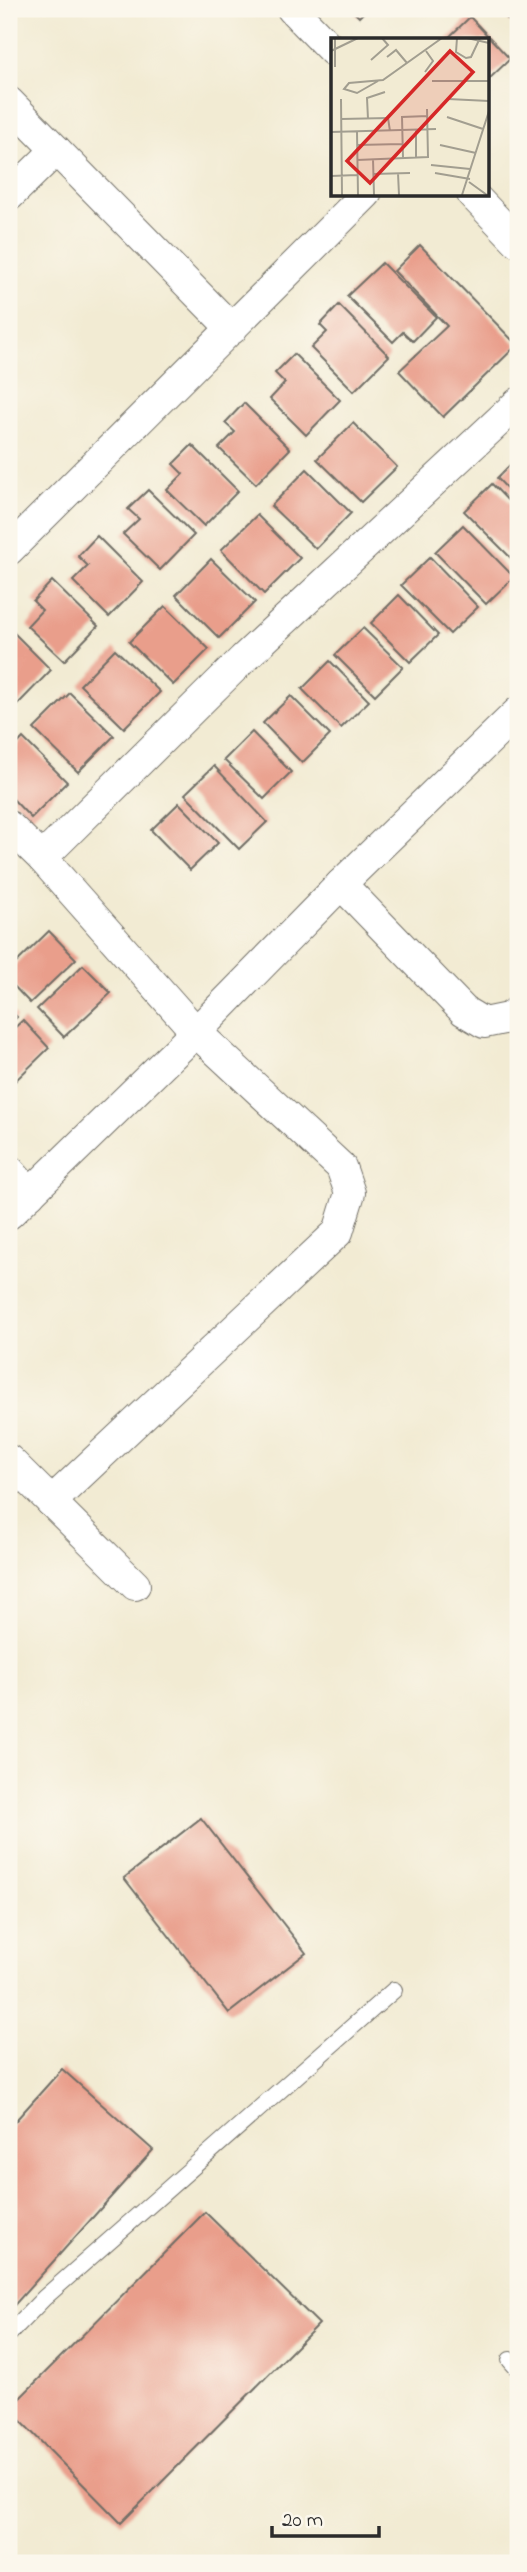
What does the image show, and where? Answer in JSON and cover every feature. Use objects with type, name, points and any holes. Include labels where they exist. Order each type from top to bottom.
[{"type":"street","points":[[292,9],[331,49]]},
{"type":"street","points":[[9,102],[232,329]]},
{"type":"street","points":[[9,196],[56,150]]},
{"type":"street","points":[[9,550],[364,196]]},
{"type":"street","points":[[474,196],[518,242]]},
{"type":"street","points":[[42,858],[243,659],[518,403]]},
{"type":"street","points":[[9,1214],[518,712]]},
{"type":"street","points":[[9,826],[42,858],[196,1032],[341,1167],[350,1193],[338,1232],[51,1502]]},
{"type":"street","points":[[341,884],[464,1011],[484,1023],[508,1018],[518,1012]]},
{"type":"street","points":[[9,1170],[30,1194]]},
{"type":"street","points":[[9,1460],[135,1585]]},
{"type":"lane","points":[[9,2334],[55,2289],[394,1990]]},
{"type":"building","points":[[351,9],[367,9],[359,17]]},
{"type":"building","points":[[498,9],[518,9],[517,29]]},
{"type":"building","points":[[470,17],[510,59],[489,79],[489,38],[448,38]]},
{"type":"building","points":[[420,245],[517,345],[443,417],[399,371],[447,326],[394,271]]},
{"type":"building","points":[[382,263],[436,317],[413,341],[403,332],[393,342],[347,296]]},
{"type":"building","points":[[339,305],[389,356],[354,391],[311,348],[327,332],[320,325]]},
{"type":"building","points":[[294,354],[340,400],[306,435],[270,399],[285,383],[275,373]]},
{"type":"building","points":[[244,403],[290,449],[256,484],[219,448],[235,432],[225,423]]},
{"type":"building","points":[[353,423],[397,467],[361,502],[317,459]]},
{"type":"building","points":[[192,445],[238,491],[204,526],[167,490],[183,474],[173,464]]},
{"type":"building","points":[[518,457],[518,500],[497,478]]},
{"type":"building","points":[[307,469],[351,513],[316,549],[271,506]]},
{"type":"building","points":[[492,484],[518,511],[516,563],[464,511]]},
{"type":"building","points":[[148,490],[194,535],[160,570],[123,534],[139,519],[128,509]]},
{"type":"building","points":[[257,515],[300,558],[264,594],[221,550]]},
{"type":"building","points":[[463,525],[514,577],[486,604],[435,552]]},
{"type":"building","points":[[97,536],[143,582],[109,617],[73,581],[88,566],[78,556]]},
{"type":"building","points":[[430,557],[478,607],[450,634],[401,585]]},
{"type":"building","points":[[211,559],[255,602],[219,638],[176,595]]},
{"type":"building","points":[[52,581],[98,626],[64,661],[27,626],[42,610],[33,601]]},
{"type":"building","points":[[399,595],[438,635],[410,662],[371,623]]},
{"type":"building","points":[[165,606],[209,649],[173,685],[129,642]]},
{"type":"building","points":[[9,628],[51,670],[17,705],[9,697]]},
{"type":"building","points":[[363,628],[403,667],[375,695],[335,655]]},
{"type":"building","points":[[115,649],[160,692],[124,728],[80,685]]},
{"type":"building","points":[[330,661],[369,701],[341,728],[302,689]]},
{"type":"building","points":[[70,693],[114,736],[78,772],[34,729]]},
{"type":"building","points":[[291,696],[330,735],[302,763],[263,723]]},
{"type":"building","points":[[252,732],[291,772],[264,799],[224,760]]},
{"type":"building","points":[[23,738],[67,782],[31,818],[9,795],[9,753]]},
{"type":"building","points":[[214,766],[267,822],[239,849],[185,794]]},
{"type":"building","points":[[179,803],[218,843],[190,870],[151,830]]},
{"type":"building","points":[[49,931],[76,959],[30,1003],[9,981],[9,970]]},
{"type":"building","points":[[83,965],[111,993],[64,1037],[37,1009]]},
{"type":"building","points":[[9,1009],[17,1017],[9,1025]]},
{"type":"building","points":[[23,1020],[49,1048],[9,1087],[9,1033]]},
{"type":"building","points":[[201,1818],[306,1953],[229,2013],[124,1878]]},
{"type":"building","points":[[62,2069],[153,2150],[9,2311],[9,2128]]},
{"type":"building","points":[[205,2212],[319,2324],[121,2523],[9,2409]]}]
